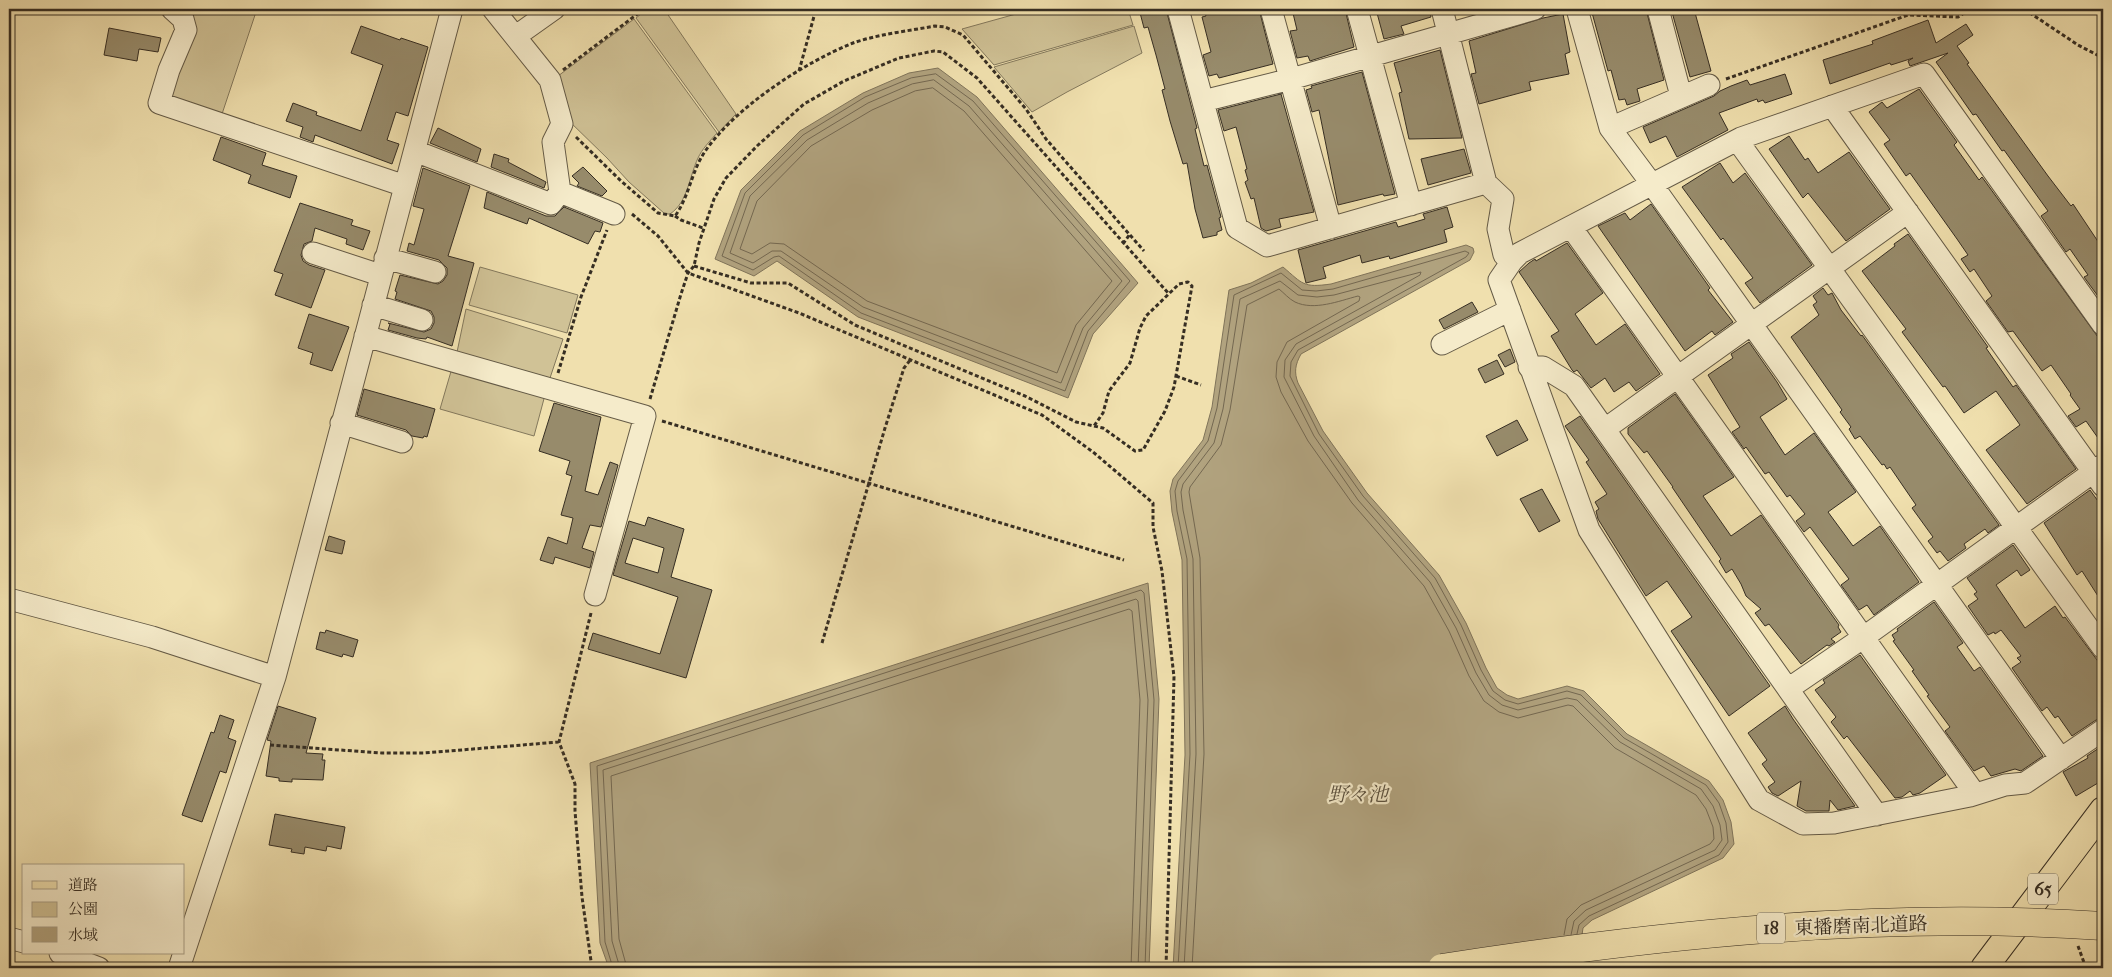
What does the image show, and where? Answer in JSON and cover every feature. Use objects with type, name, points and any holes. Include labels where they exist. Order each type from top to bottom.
[{"type":"highway","name":"東播磨南北道路","points":[[1442,968],[1655,939],[1737,930],[1820,925],[1991,922],[2103,926]]},
{"type":"highway","name":"東播磨南北道路","points":[[1551,968],[1739,947],[1820,942],[1969,939],[2103,944]]},
{"type":"main road","name":"65","points":[[1984,968],[2103,810]]},
{"type":"street","points":[[172,9],[182,19],[186,30],[169,70],[159,103],[405,186]]},
{"type":"street","points":[[185,950],[275,677],[452,9]]},
{"type":"street","points":[[415,151],[551,204],[560,192],[553,142],[562,124],[550,80],[493,9]]},
{"type":"street","points":[[516,36],[554,9]]},
{"type":"street","points":[[1178,9],[1237,228],[1267,246],[1486,183]]},
{"type":"street","points":[[1271,9],[1331,228]]},
{"type":"street","points":[[1357,9],[1411,205]]},
{"type":"street","points":[[1442,9],[1486,183],[1503,199],[1498,229],[1504,255],[1512,261]]},
{"type":"street","points":[[1577,9],[1610,128],[1652,183],[2061,759]]},
{"type":"street","points":[[1658,9],[1681,96]]},
{"type":"street","points":[[1202,101],[1370,56],[1522,11]]},
{"type":"street","points":[[2103,325],[1924,74],[1738,140],[1520,253],[1499,280],[1529,367],[1590,530],[1759,800],[1803,824],[1834,823],[1877,815],[1974,794],[2005,785],[2025,783],[2103,730]]},
{"type":"street","points":[[1610,128],[1709,85]]},
{"type":"street","points":[[1788,689],[2017,528],[2100,474],[1832,106]]},
{"type":"street","points":[[1738,140],[2103,648]]},
{"type":"street","points":[[560,192],[614,214]]},
{"type":"street","points":[[1605,429],[1908,212]]},
{"type":"street","points":[[1571,227],[1974,794]]},
{"type":"street","points":[[313,252],[383,266],[435,272]]},
{"type":"street","points":[[373,305],[422,320]]},
{"type":"street","points":[[1442,344],[1510,310]]},
{"type":"street","points":[[365,336],[552,391],[645,416],[595,595]]},
{"type":"street","points":[[1529,367],[1543,367],[1574,386],[1877,815]]},
{"type":"street","points":[[341,424],[402,442]]},
{"type":"street","points":[[9,599],[152,637],[275,677]]},
{"type":"street","points":[[9,938],[22,941]]},
{"type":"street","points":[[63,954],[99,968]]},
{"type":"street","points":[[179,968],[184,954]]},
{"type":"path","points":[[550,80],[644,9]]},
{"type":"path","points":[[799,72],[816,9]]},
{"type":"path","points":[[1709,85],[1908,15],[1958,17],[1970,9]]},
{"type":"path","points":[[2024,9],[2103,58]]},
{"type":"path","points":[[675,216],[704,153],[731,121],[747,106],[799,72],[853,43],[935,26],[945,26],[963,35],[1026,109],[1046,139],[1144,250]]},
{"type":"path","points":[[1124,560],[645,416],[688,273],[694,266],[703,228],[714,199],[726,178],[757,146],[804,104],[844,82],[899,58],[934,51],[943,52],[977,78],[1169,294]]},
{"type":"path","points":[[562,124],[621,181],[658,213],[675,216],[703,228]]},
{"type":"path","points":[[552,391],[581,297],[619,204],[658,236],[688,273],[799,313],[1042,415],[1093,452],[1153,503],[1153,527],[1162,571],[1174,677],[1166,968]]},
{"type":"path","points":[[1123,244],[1130,234]]},
{"type":"path","points":[[694,266],[751,283],[788,283],[855,325],[1025,396],[1076,422],[1094,426],[1103,428],[1135,451],[1143,450],[1171,398],[1192,286],[1188,282],[1179,284],[1146,316],[1140,328],[1130,362],[1109,391],[1103,413],[1094,426]]},
{"type":"path","points":[[822,643],[904,368],[911,359]]},
{"type":"path","points":[[1176,376],[1201,385]]},
{"type":"path","points":[[592,968],[582,897],[575,811],[575,784],[559,742],[595,595]]},
{"type":"path","points":[[253,743],[382,753],[424,753],[559,742]]},
{"type":"green space","points":[[196,9],[257,9],[220,120],[171,105],[165,88]]},
{"type":"green space","points":[[647,9],[664,9],[736,114],[719,132],[636,18]]},
{"type":"green space","points":[[1034,9],[1128,9],[1133,25],[994,65],[962,29]]},
{"type":"green space","points":[[634,19],[717,133],[700,155],[681,203],[670,214],[665,214],[629,182],[567,119],[558,76]]},
{"type":"green space","points":[[1134,26],[1142,53],[1032,112],[994,67]]},
{"type":"green space","points":[[480,267],[578,295],[567,333],[469,305]]},
{"type":"green space","points":[[466,309],[563,339],[550,378],[456,357]]},
{"type":"green space","points":[[452,368],[545,395],[534,436],[440,409]]},
{"type":"water","points":[[938,68],[977,97],[1138,283],[1093,334],[1068,398],[858,317],[777,261],[754,276],[715,259],[741,190],[800,131],[863,93],[909,73]]},
{"type":"water","name":"野々池","points":[[1466,245],[1473,248],[1474,252],[1470,260],[1301,354],[1296,368],[1298,383],[1323,431],[1367,493],[1439,575],[1466,623],[1497,688],[1507,695],[1518,699],[1567,686],[1584,691],[1627,734],[1709,781],[1723,800],[1731,822],[1734,844],[1723,858],[1592,920],[1583,928],[1582,935],[1591,968],[1173,968],[1185,755],[1182,560],[1172,512],[1170,491],[1173,479],[1203,440],[1212,407],[1229,290],[1251,283],[1283,267],[1300,281],[1309,285],[1331,284]]},
{"type":"water","points":[[1148,583],[1159,699],[1149,968],[609,968],[600,943],[590,763]]},
{"type":"building","points":[[1139,9],[1166,9],[1197,128],[1195,129],[1204,166],[1207,165],[1221,217],[1219,218],[1222,230],[1217,232],[1217,235],[1203,238],[1195,209],[1187,163],[1183,164],[1162,90],[1165,89],[1156,55],[1148,27],[1144,28]]},
{"type":"building","points":[[1204,9],[1221,9],[1222,14],[1241,9],[1259,9],[1273,64],[1219,78],[1217,74],[1209,76],[1203,55],[1211,52],[1202,17],[1206,16]]},
{"type":"building","points":[[1292,9],[1345,9],[1354,47],[1310,61],[1308,56],[1297,58],[1290,31],[1297,30]]},
{"type":"building","points":[[1392,9],[1430,9],[1431,17],[1401,26],[1404,34],[1384,39],[1377,13]]},
{"type":"building","points":[[1591,9],[1646,9],[1664,80],[1637,89],[1640,101],[1627,105],[1625,99],[1619,100],[1611,70],[1608,71]]},
{"type":"building","points":[[1673,9],[1694,9],[1711,71],[1690,77],[1672,12],[1674,12]]},
{"type":"building","points":[[1563,14],[1570,52],[1565,54],[1569,74],[1529,82],[1531,90],[1479,104],[1471,74],[1476,73],[1469,41],[1543,18]]},
{"type":"building","points":[[1928,20],[1936,43],[1966,24],[1973,35],[1957,46],[1969,63],[1967,64],[2048,176],[2071,206],[2073,204],[2103,249],[2103,303],[2084,277],[2088,275],[2070,249],[2066,252],[2041,216],[2048,211],[1976,114],[1973,115],[1936,62],[1948,53],[1910,66],[1908,61],[1913,58],[1891,65],[1890,63],[1830,84],[1823,60],[1873,44],[1872,41]]},
{"type":"building","points":[[361,26],[400,40],[401,38],[428,47],[408,116],[396,112],[387,140],[399,144],[392,164],[315,135],[313,142],[300,137],[303,127],[286,121],[293,103],[317,112],[316,115],[361,131],[383,65],[351,53]]},
{"type":"building","points":[[109,28],[161,38],[158,52],[139,49],[137,61],[104,55]]},
{"type":"building","points":[[1440,50],[1462,138],[1409,139],[1399,93],[1402,92],[1394,63]]},
{"type":"building","points":[[1362,72],[1395,194],[1384,196],[1383,194],[1338,205],[1319,110],[1312,112],[1306,90],[1312,88],[1311,86]]},
{"type":"building","points":[[1785,74],[1792,94],[1765,103],[1763,100],[1758,102],[1757,99],[1719,113],[1728,130],[1677,157],[1666,136],[1650,143],[1643,127],[1747,80],[1750,85]]},
{"type":"building","points":[[1919,89],[1957,142],[1954,145],[1979,180],[1982,177],[2103,344],[2103,445],[2086,421],[2076,427],[2068,416],[2080,409],[2071,394],[2051,365],[2042,371],[2013,331],[2008,332],[1986,301],[1992,296],[1974,269],[1970,272],[1961,259],[1968,255],[1910,173],[1906,176],[1884,144],[1890,140],[1869,112],[1882,102],[1887,108]]},
{"type":"building","points":[[1281,94],[1314,212],[1279,219],[1281,227],[1266,231],[1261,228],[1254,198],[1251,199],[1245,182],[1248,180],[1245,170],[1247,169],[1236,127],[1224,131],[1218,110]]},
{"type":"building","points":[[438,128],[481,149],[477,162],[430,143]]},
{"type":"building","points":[[1789,136],[1805,160],[1808,158],[1818,173],[1849,152],[1890,209],[1846,241],[1808,193],[1803,198],[1769,149]]},
{"type":"building","points":[[221,137],[266,153],[262,165],[297,176],[290,198],[248,183],[251,175],[213,160]]},
{"type":"building","points":[[1464,149],[1471,173],[1428,185],[1421,159]]},
{"type":"building","points":[[494,154],[509,159],[508,162],[546,182],[544,188],[491,167]]},
{"type":"building","points":[[1720,163],[1733,183],[1745,173],[1812,265],[1760,303],[1745,283],[1753,278],[1723,238],[1721,240],[1682,187]]},
{"type":"building","points":[[583,167],[607,191],[602,196],[577,186],[579,183],[572,176]]},
{"type":"building","points":[[423,168],[470,186],[448,256],[474,263],[452,346],[427,337],[426,339],[417,338],[388,330],[390,324],[388,323],[424,332],[431,329],[434,323],[431,311],[395,299],[397,292],[395,291],[400,275],[438,284],[447,275],[447,268],[439,260],[407,251],[409,243],[414,245],[424,209],[413,206]]},
{"type":"building","points":[[487,192],[546,216],[555,216],[564,207],[603,223],[600,232],[595,231],[588,244],[529,218],[527,224],[484,208]]},
{"type":"building","points":[[300,203],[353,220],[351,225],[370,231],[363,250],[346,244],[347,239],[315,228],[312,241],[304,244],[301,255],[303,261],[309,265],[325,270],[311,308],[275,295],[283,274],[274,271]]},
{"type":"building","points":[[1651,204],[1710,288],[1708,290],[1733,322],[1715,335],[1712,331],[1685,351],[1598,226],[1625,213],[1630,220]]},
{"type":"building","points":[[1447,207],[1453,227],[1444,230],[1447,242],[1390,259],[1389,256],[1362,263],[1360,255],[1323,267],[1326,278],[1306,283],[1298,250],[1396,222],[1398,227],[1425,219],[1423,214]]},
{"type":"building","points":[[1908,234],[1988,347],[1986,348],[2013,387],[2016,385],[2076,469],[2027,504],[1986,450],[2020,425],[1996,391],[1964,413],[1902,332],[1906,329],[1862,271]]},
{"type":"building","points":[[1567,243],[1603,293],[1575,314],[1596,345],[1625,324],[1660,374],[1636,391],[1629,382],[1614,392],[1605,378],[1591,388],[1577,370],[1574,372],[1572,370],[1551,336],[1559,331],[1519,272],[1535,259],[1536,261]]},
{"type":"building","points":[[1823,288],[1828,295],[1832,293],[1841,310],[1862,335],[1999,525],[1988,533],[1985,529],[1964,544],[1966,548],[1948,561],[1940,551],[1937,553],[1928,541],[1933,537],[1912,508],[1916,505],[1890,467],[1887,469],[1884,464],[1882,465],[1860,436],[1855,439],[1849,429],[1851,427],[1840,412],[1842,410],[1791,337],[1819,315],[1813,305],[1817,302],[1813,296]]},
{"type":"building","points":[[1472,302],[1478,312],[1444,329],[1439,320]]},
{"type":"building","points":[[309,314],[349,327],[332,371],[310,364],[313,353],[298,348]]},
{"type":"building","points":[[1749,342],[1787,399],[1760,417],[1785,455],[1814,433],[1856,492],[1828,512],[1853,546],[1880,526],[1919,582],[1874,615],[1867,605],[1859,610],[1841,585],[1849,579],[1810,527],[1804,532],[1796,521],[1805,514],[1790,495],[1787,497],[1769,472],[1765,474],[1746,447],[1744,449],[1732,432],[1740,427],[1708,375],[1733,358],[1731,354]]},
{"type":"building","points":[[1510,349],[1515,362],[1505,367],[1498,355]]},
{"type":"building","points":[[1497,360],[1504,374],[1485,383],[1478,369]]},
{"type":"building","points":[[364,389],[435,409],[427,437],[412,436],[406,430],[357,415]]},
{"type":"building","points":[[1675,394],[1734,477],[1703,496],[1731,536],[1761,515],[1839,625],[1838,627],[1841,632],[1831,639],[1835,642],[1829,646],[1827,645],[1801,664],[1769,624],[1765,626],[1755,613],[1761,609],[1746,596],[1732,569],[1726,573],[1719,561],[1721,559],[1673,487],[1647,451],[1644,453],[1628,434],[1628,428]]},
{"type":"building","points":[[554,403],[601,417],[585,491],[598,495],[610,462],[618,465],[601,527],[590,525],[582,548],[594,552],[590,568],[555,557],[553,564],[540,560],[548,537],[567,544],[573,518],[561,515],[572,476],[566,474],[570,461],[539,451]]},
{"type":"building","points":[[1580,416],[1770,686],[1729,716],[1671,631],[1692,617],[1667,581],[1646,596],[1598,519],[1596,511],[1599,509],[1595,502],[1607,494],[1586,462],[1589,460],[1565,426]]},
{"type":"building","points":[[1517,420],[1528,440],[1497,456],[1486,436]]},
{"type":"building","points":[[1542,489],[1560,521],[1539,532],[1520,499]]},
{"type":"building","points":[[2090,490],[2103,508],[2103,604],[2082,571],[2077,575],[2044,523]]},
{"type":"building","points":[[648,517],[684,529],[671,577],[712,590],[686,678],[588,649],[593,633],[660,654],[678,597],[613,575],[629,521],[645,526]],"holes":[[[633,538],[664,548],[658,573],[625,563]]]},
{"type":"building","points":[[329,536],[345,541],[342,554],[325,550]]},
{"type":"building","points":[[2013,545],[2030,570],[2021,576],[2017,570],[1996,585],[2025,628],[2055,606],[2103,668],[2103,718],[2096,720],[2072,736],[2058,716],[2055,718],[2047,707],[2042,711],[2012,668],[2021,662],[2017,658],[2021,656],[2001,630],[1995,634],[1994,632],[1988,635],[1968,606],[1978,599],[1974,594],[1977,592],[1967,578]]},
{"type":"building","points":[[1934,602],[1963,643],[1957,647],[1974,671],[1980,667],[2043,756],[2021,771],[2015,769],[1991,776],[1984,766],[1974,771],[1945,731],[1950,727],[1927,696],[1929,695],[1912,671],[1914,670],[1893,641],[1895,640],[1892,635],[1898,631],[1897,629]]},
{"type":"building","points":[[326,630],[358,640],[353,657],[343,654],[342,657],[316,649],[320,632],[325,633]]},
{"type":"building","points":[[1860,655],[1946,775],[1920,793],[1913,795],[1910,791],[1902,797],[1895,798],[1847,736],[1844,739],[1831,722],[1836,717],[1815,690],[1825,683],[1823,680]]},
{"type":"building","points":[[278,706],[316,718],[306,753],[323,754],[322,760],[325,760],[323,780],[292,779],[292,782],[279,781],[279,778],[266,776],[271,741],[267,740]]},
{"type":"building","points":[[1785,706],[1855,806],[1838,810],[1830,800],[1829,811],[1806,811],[1797,806],[1801,781],[1778,796],[1772,793],[1768,787],[1775,782],[1762,764],[1767,760],[1748,733]]},
{"type":"building","points":[[220,715],[234,720],[228,738],[236,741],[226,773],[220,771],[202,822],[182,815],[211,732],[214,733]]},
{"type":"building","points":[[2099,748],[2103,753],[2103,780],[2076,796],[2063,772],[2088,758],[2087,756]]},
{"type":"building","points":[[275,814],[345,827],[341,849],[327,846],[326,851],[305,847],[304,854],[291,852],[292,849],[269,845]]}]
